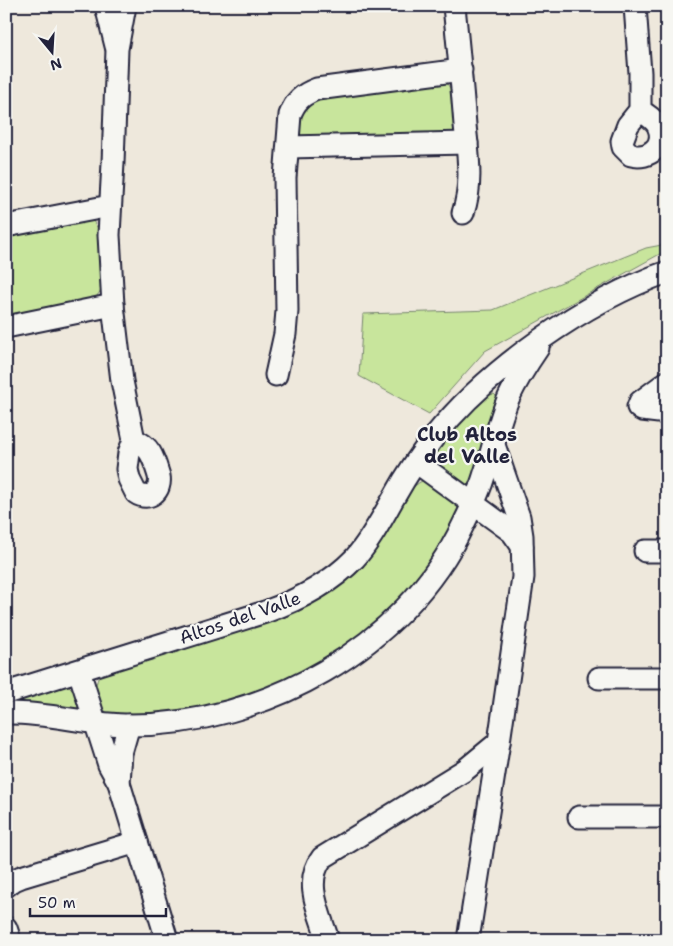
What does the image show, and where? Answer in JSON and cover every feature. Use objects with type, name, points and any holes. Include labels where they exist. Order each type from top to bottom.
[{"type":"street","points":[[106,6],[117,49]]},
{"type":"street","points":[[125,6],[117,49],[114,163],[109,235],[113,305],[124,390],[134,440]]},
{"type":"street","points":[[454,6],[470,177],[468,199],[463,213]]},
{"type":"street","points":[[635,6],[640,73],[640,110]]},
{"type":"street","points":[[276,375],[285,334],[287,311],[285,187],[290,115],[293,106],[310,91],[317,89],[461,70]]},
{"type":"street","points":[[288,148],[467,143]]},
{"type":"street","points":[[6,226],[110,206]]},
{"type":"street","name":"Altos del Valle","points":[[6,693],[286,605],[322,585],[356,557],[432,439],[463,405],[509,363],[598,303],[627,288],[667,272]]},
{"type":"street","points":[[6,327],[113,305]]},
{"type":"street","name":"Altos del Valle","points":[[6,713],[29,714],[95,724],[129,725],[185,721],[244,708],[289,690],[358,649],[397,616],[418,593],[450,549],[463,526],[483,479],[509,398],[526,365],[545,338]]},
{"type":"street","points":[[667,382],[640,402],[638,407],[642,410],[667,414]]},
{"type":"street","points":[[468,940],[523,577],[521,526],[518,512],[494,445]]},
{"type":"street","points":[[416,462],[512,532],[522,546]]},
{"type":"street","points":[[645,552],[667,551]]},
{"type":"street","points":[[80,670],[109,765],[119,783],[167,940]]},
{"type":"street","points":[[599,678],[667,678]]},
{"type":"street","points":[[119,783],[121,753],[129,725]]},
{"type":"street","points":[[328,940],[313,888],[314,871],[322,858],[472,765],[499,742]]},
{"type":"street","points":[[472,765],[473,770],[480,778],[489,780],[494,778]]},
{"type":"street","points":[[579,817],[667,817]]},
{"type":"street","points":[[6,886],[21,877],[137,842]]},
{"type":"street","points":[[6,928],[10,940]]},
{"type":"green space","points":[[443,81],[448,85],[454,97],[458,134],[299,139],[300,109],[307,101]]},
{"type":"green space","points":[[83,219],[93,221],[99,230],[103,287],[97,296],[91,300],[6,319],[6,236]]},
{"type":"green space","points":[[667,244],[667,250],[485,351],[429,414],[359,376],[363,314],[493,310],[646,248]]},
{"type":"green space","points":[[494,394],[497,397],[496,401],[471,484],[464,487],[431,460],[433,453],[486,396]]},
{"type":"green space","points":[[422,481],[429,483],[460,505],[457,517],[429,563],[406,593],[381,619],[326,663],[260,695],[171,715],[110,716],[99,702],[96,686],[100,674],[368,557],[385,535],[410,490]]},
{"type":"green space","points":[[68,685],[82,699],[80,712],[6,706],[6,699]]},
{"type":"district","name":"Club Altos del Valle","points":[[467,445]]}]
